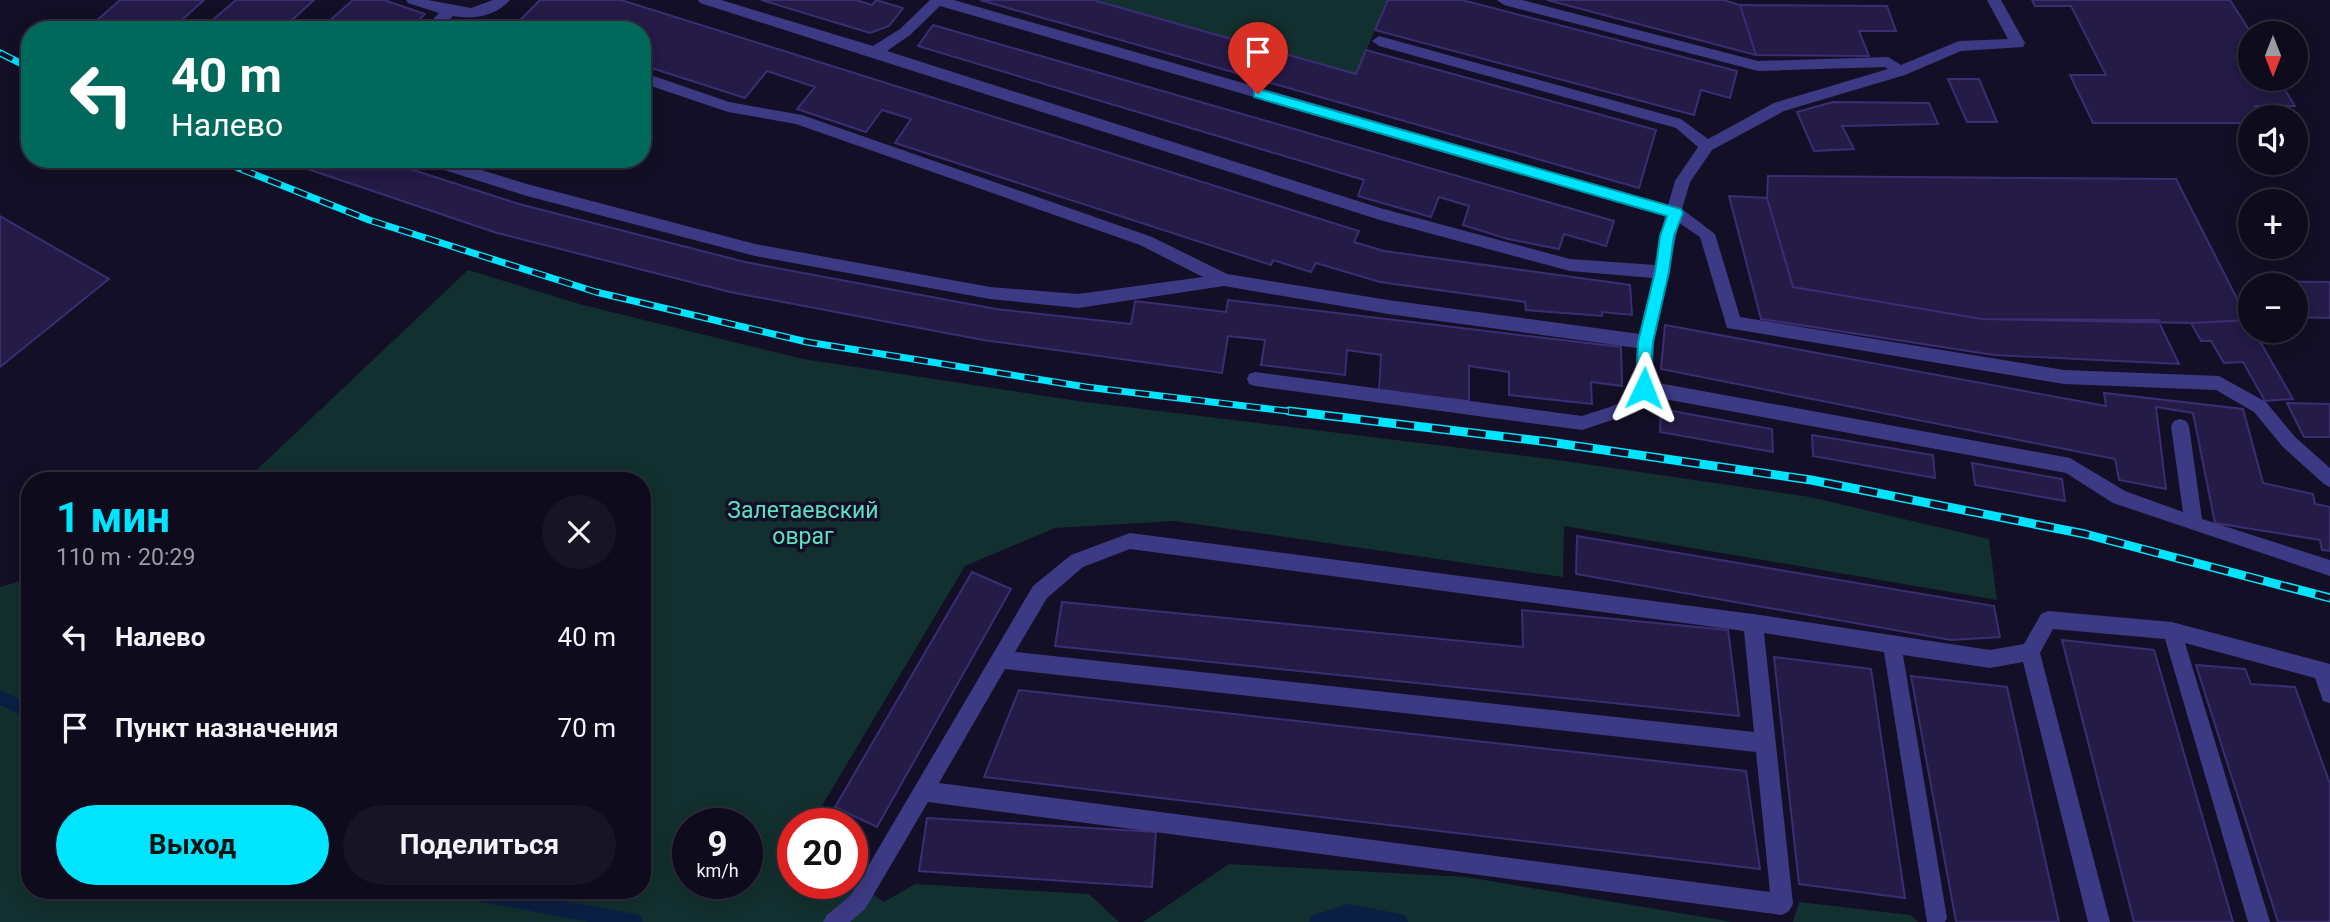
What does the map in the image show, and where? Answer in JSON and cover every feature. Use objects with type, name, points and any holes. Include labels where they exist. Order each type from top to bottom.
[{"type":"lane","points":[[413,0],[449,12],[470,14],[496,6],[503,0]]},
{"type":"lane","points":[[705,0],[1380,214],[1570,265],[1662,272]]},
{"type":"lane","points":[[875,52],[905,32],[937,0],[1676,213],[1707,234],[1733,323],[2064,377],[2219,383],[2260,407],[2289,442],[2330,479]]},
{"type":"lane","points":[[1504,0],[1758,66],[1888,61],[1900,71]]},
{"type":"lane","points":[[1255,379],[1582,423],[1630,407],[1644,388],[1646,342],[1667,236],[1676,213],[1683,181],[1707,146],[1779,107],[1900,71],[1959,46],[2018,43],[1994,0]]},
{"type":"lane","points":[[440,21],[449,12]]},
{"type":"lane","points":[[1379,41],[1681,124],[1707,146]]},
{"type":"lane","points":[[651,80],[728,107],[797,119],[1146,241],[1224,281]]},
{"type":"lane","points":[[456,168],[527,190],[755,250],[990,293],[1079,301],[1224,281],[1388,307],[1646,342]]},
{"type":"lane","points":[[1644,388],[2070,466],[2119,497],[2330,568]]},
{"type":"lane","points":[[2180,426],[2194,524]]},
{"type":"lane","points":[[835,922],[858,902],[1041,592],[1077,561],[1130,541],[1753,623],[1990,659],[2030,652]]},
{"type":"lane","points":[[2099,922],[2030,652],[2049,620],[2172,631],[2326,672],[2330,694]]},
{"type":"lane","points":[[923,791],[1198,825],[1782,904],[1753,623]]},
{"type":"lane","points":[[2172,631],[2259,922]]},
{"type":"lane","points":[[1892,644],[1936,918]]},
{"type":"lane","points":[[1001,660],[1765,743]]},
{"type":"green space","points":[[1093,0],[1388,0],[1356,74]]},
{"type":"green space","name":"Залетаевский овраг","points":[[468,270],[583,305],[803,359],[1078,401],[1551,459],[1810,497],[1989,539],[1997,600],[1564,526],[1563,577],[1174,521],[1055,528],[965,566],[821,808],[777,808],[777,899],[868,899],[868,891],[884,902],[915,884],[1089,894],[1119,922],[0,922],[0,587],[21,581],[21,899],[651,899],[651,472],[255,472]]},
{"type":"green space","points":[[1229,864],[1467,877],[1733,922],[1143,922]]},
{"type":"green space","points":[[1799,902],[1910,915],[1918,922],[1793,922]]},
{"type":"building","points":[[120,0],[204,0],[181,21],[96,21]]},
{"type":"building","points":[[236,0],[314,0],[291,21],[212,21]]},
{"type":"building","points":[[353,0],[384,0],[425,14],[418,21],[329,21]]},
{"type":"building","points":[[540,0],[621,0],[1359,231],[1354,242],[1384,251],[1630,285],[1632,315],[1602,312],[1602,316],[1526,310],[1525,302],[1380,282],[1316,263],[1311,272],[1273,260],[1271,265],[895,143],[911,119],[882,110],[866,132],[797,109],[815,87],[767,71],[745,98],[651,68],[651,21],[519,21]]},
{"type":"building","points":[[761,0],[856,0],[872,5],[876,0],[903,8],[889,26],[870,33]]},
{"type":"building","points":[[980,0],[1093,0],[1356,74],[1366,50],[1656,130],[1639,188]]},
{"type":"building","points":[[1388,0],[1462,0],[1737,71],[1730,98],[1701,90],[1694,115],[1375,30]]},
{"type":"building","points":[[1547,0],[1723,0],[1740,5],[1756,55]]},
{"type":"building","points":[[2032,0],[2230,0],[2243,21],[2238,21],[2238,91],[2286,91],[2294,105],[2238,105],[2238,123],[2093,123],[2070,75],[2106,75],[2071,6],[2035,6]]},
{"type":"building","points":[[1740,5],[1887,6],[1896,31],[1859,31],[1869,56],[1756,55]]},
{"type":"building","points":[[933,25],[1614,221],[1606,246],[1564,234],[1559,249],[1508,239],[1463,225],[1469,206],[1439,197],[1431,217],[1358,196],[1364,180],[918,46]]},
{"type":"building","points":[[1948,79],[1979,79],[1997,122],[1967,122]]},
{"type":"building","points":[[1833,102],[1929,103],[1938,124],[1842,126],[1854,149],[1814,151],[1797,112]]},
{"type":"building","points":[[305,168],[407,168],[519,204],[745,262],[996,309],[1131,324],[1135,301],[1226,312],[1228,300],[1621,347],[1622,386],[1591,382],[1592,404],[1509,395],[1509,372],[1469,366],[1469,401],[1379,391],[1381,355],[1347,350],[1345,375],[1261,365],[1265,340],[1228,336],[1222,373],[983,340],[730,292],[497,233]]},
{"type":"building","points":[[1768,176],[2176,179],[2238,300],[2238,321],[2191,323],[1982,319],[1793,287],[1767,198]]},
{"type":"building","points":[[1729,196],[1767,198],[1793,287],[1982,319],[2158,320],[2179,364],[1994,355],[1761,319]]},
{"type":"building","points":[[0,216],[109,279],[0,367]]},
{"type":"building","points":[[2308,282],[2330,282],[2330,318],[2308,317]]},
{"type":"building","points":[[2238,321],[2238,343],[2261,343],[2293,399],[2265,401],[2243,362],[2224,363],[2211,341],[2201,341],[2191,323]]},
{"type":"building","points":[[1665,325],[2106,406],[2104,393],[2243,409],[2263,483],[2313,494],[2315,504],[2330,507],[2330,551],[2322,550],[2320,540],[2215,523],[2193,413],[2156,407],[2166,489],[2119,480],[2115,459],[1661,369]]},
{"type":"building","points":[[2287,403],[2330,404],[2330,437],[2304,437]]},
{"type":"building","points":[[1661,409],[1772,429],[1773,452],[1660,432]]},
{"type":"building","points":[[1812,435],[1933,455],[1935,478],[1813,456]]},
{"type":"building","points":[[1972,463],[2062,479],[2065,501],[1975,485]]},
{"type":"building","points":[[1577,536],[1994,606],[2000,637],[1951,640],[1576,574]]},
{"type":"building","points":[[972,572],[1011,589],[877,827],[868,823],[868,808],[835,807]]},
{"type":"building","points":[[1062,602],[1523,647],[1522,610],[1728,630],[1739,716],[1055,646]]},
{"type":"building","points":[[2062,640],[2154,650],[2233,922],[2134,922]]},
{"type":"building","points":[[1774,657],[1871,669],[1905,898],[1799,884]]},
{"type":"building","points":[[2196,665],[2245,669],[2251,684],[2295,687],[2330,784],[2330,922],[2278,922]]},
{"type":"building","points":[[1911,676],[2007,687],[2059,922],[1956,922]]},
{"type":"building","points":[[1019,690],[1746,771],[1760,869],[984,777]]},
{"type":"building","points":[[927,818],[1156,832],[1152,887],[919,871]]},
{"type":"waterway","points":[[0,697],[21,708]]},
{"type":"waterway","points":[[510,899],[635,922]]},
{"type":"waterway","points":[[1317,922],[1348,912],[1400,922]]},
{"type":"railway","points":[[0,53],[21,64]]},
{"type":"railway","points":[[239,168],[369,220],[596,292],[807,342],[1086,387],[1304,413]]},
{"type":"railway","points":[[1289,411],[1549,442],[1811,480],[2085,534],[2330,598]]},
{"type":"route","points":[[1258,94],[1632,203],[1676,213],[1667,236],[1646,342],[1644,388]]}]
